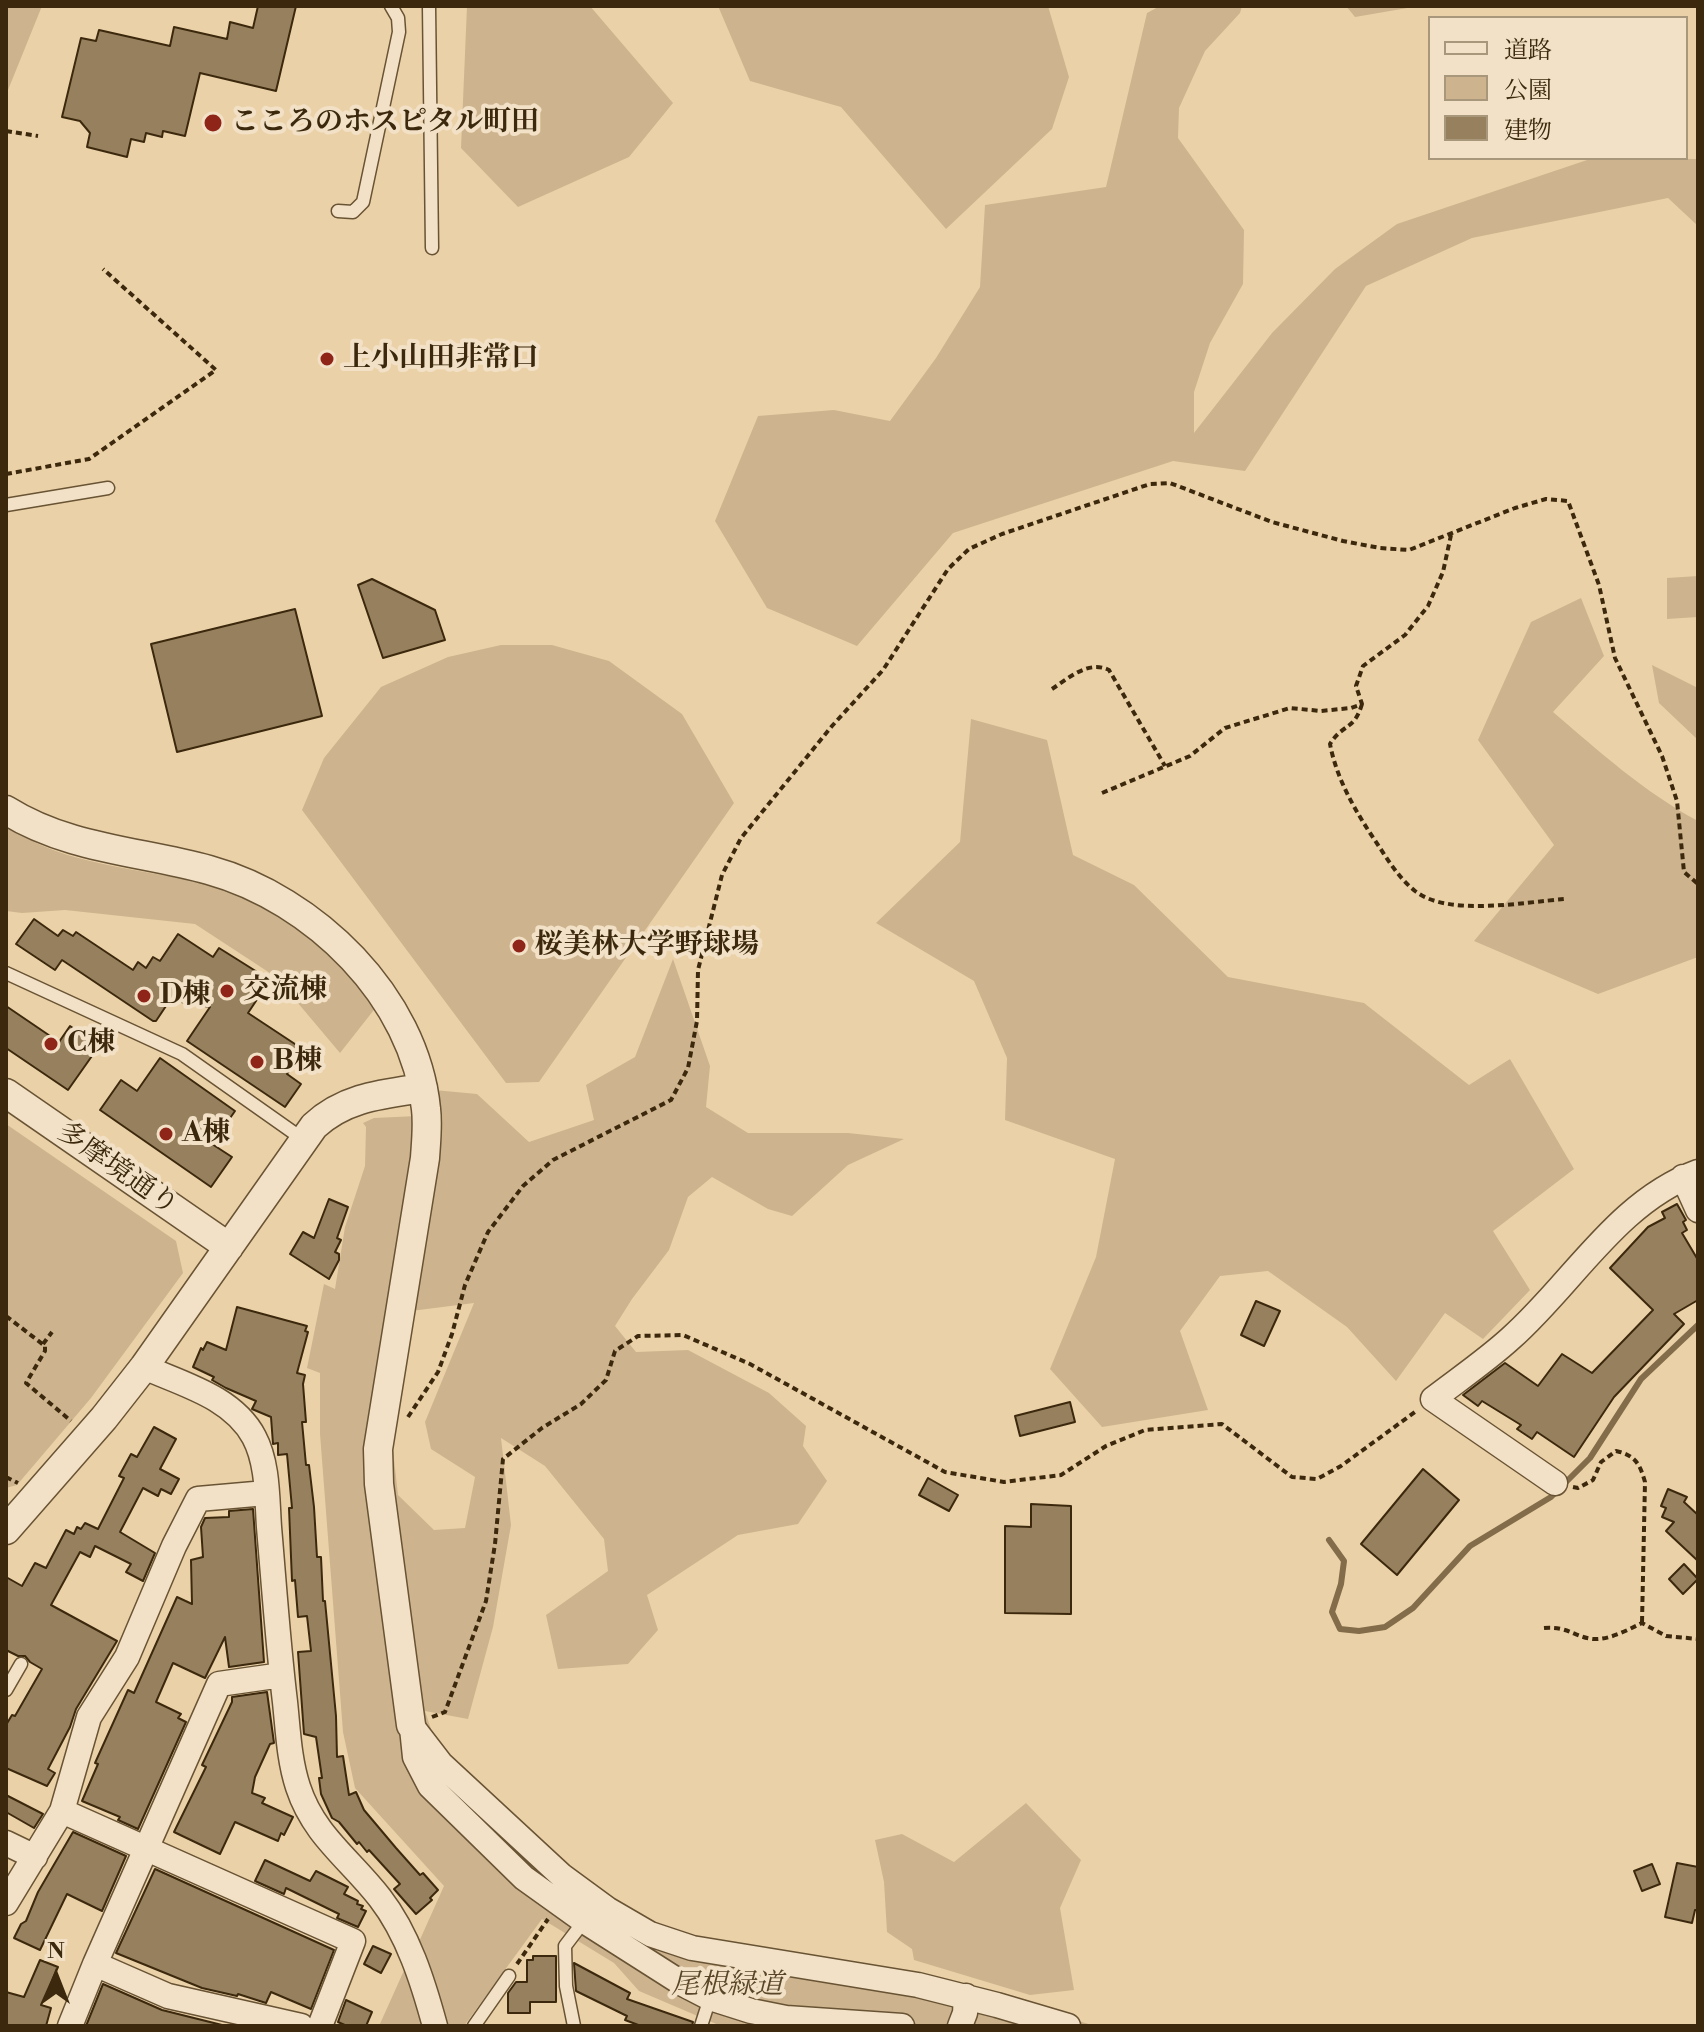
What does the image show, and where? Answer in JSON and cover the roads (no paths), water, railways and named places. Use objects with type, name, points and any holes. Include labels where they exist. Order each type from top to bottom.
[{"type":"street","points":[[6,810],[36,827],[69,839],[229,877],[270,895],[348,953],[375,982],[401,1028],[423,1088],[427,1132],[379,1431],[379,1484],[415,1757],[430,1786],[547,1897],[710,1998],[751,2011],[813,2024],[902,2026]]},
{"type":"street","points":[[6,1530],[104,1418],[144,1367],[304,1140],[327,1114],[352,1101],[423,1088]]},
{"type":"street","name":"多摩境通り","points":[[6,1093],[229,1247]]},
{"type":"street","points":[[1555,1483],[1433,1399],[1512,1338],[1640,1203],[1691,1175],[1698,1210]]},
{"type":"street","points":[[144,1367],[222,1402],[241,1418],[255,1438],[262,1458],[266,1493],[292,1764],[307,1809],[335,1851],[382,1900],[399,1929],[414,1960],[435,2026]]},
{"type":"street","points":[[6,1903],[62,1811],[89,1717],[127,1657],[174,1546],[198,1499],[266,1493]]},
{"type":"street","points":[[70,2026],[219,1684],[282,1675]]},
{"type":"street","points":[[411,1725],[441,1764],[499,1818],[579,1890],[633,1925],[692,1948],[918,1985],[1068,2026]]},
{"type":"street","points":[[62,1811],[353,1941],[320,2026]]},
{"type":"street","points":[[481,1837],[492,1831],[499,1818]]},
{"type":"street","points":[[6,1843],[35,1857]]},
{"type":"street","points":[[95,1964],[168,1996],[301,2026]]},
{"type":"street","points":[[960,2026],[966,1996]]},
{"type":"lane","points":[[338,211],[353,212],[363,202],[399,32],[398,18],[391,6]]},
{"type":"lane","points":[[429,6],[432,248]]},
{"type":"lane","points":[[6,505],[108,488]]},
{"type":"lane","points":[[6,973],[182,1054],[304,1140]]},
{"type":"lane","points":[[6,1690],[21,1664]]},
{"type":"lane","points":[[574,2026],[566,1986],[565,1946],[584,1921]]},
{"type":"lane","points":[[474,2026],[509,1976]]},
{"type":"lane","points":[[701,2026],[710,1998]]},
{"type":"waterway","points":[[1329,1540],[1344,1561],[1332,1612],[1340,1629],[1359,1631],[1385,1627],[1413,1608],[1470,1546],[1551,1497],[1590,1458],[1641,1379],[1698,1325]]},
{"type":"place","name":"こころのホスピタル町田","points":[[213,123]]},
{"type":"place","name":"上小山田非常口","points":[[327,359]]},
{"type":"place","name":"桜美林大学野球場","points":[[519,946]]},
{"type":"place","name":"交流棟","points":[[227,991]]},
{"type":"place","name":"D棟","points":[[144,996]]},
{"type":"place","name":"C棟","points":[[51,1044]]},
{"type":"place","name":"B棟","points":[[257,1062]]},
{"type":"place","name":"A棟","points":[[166,1134]]},
{"type":"park label","name":"尾根緑道","points":[[727,1986]]}]
